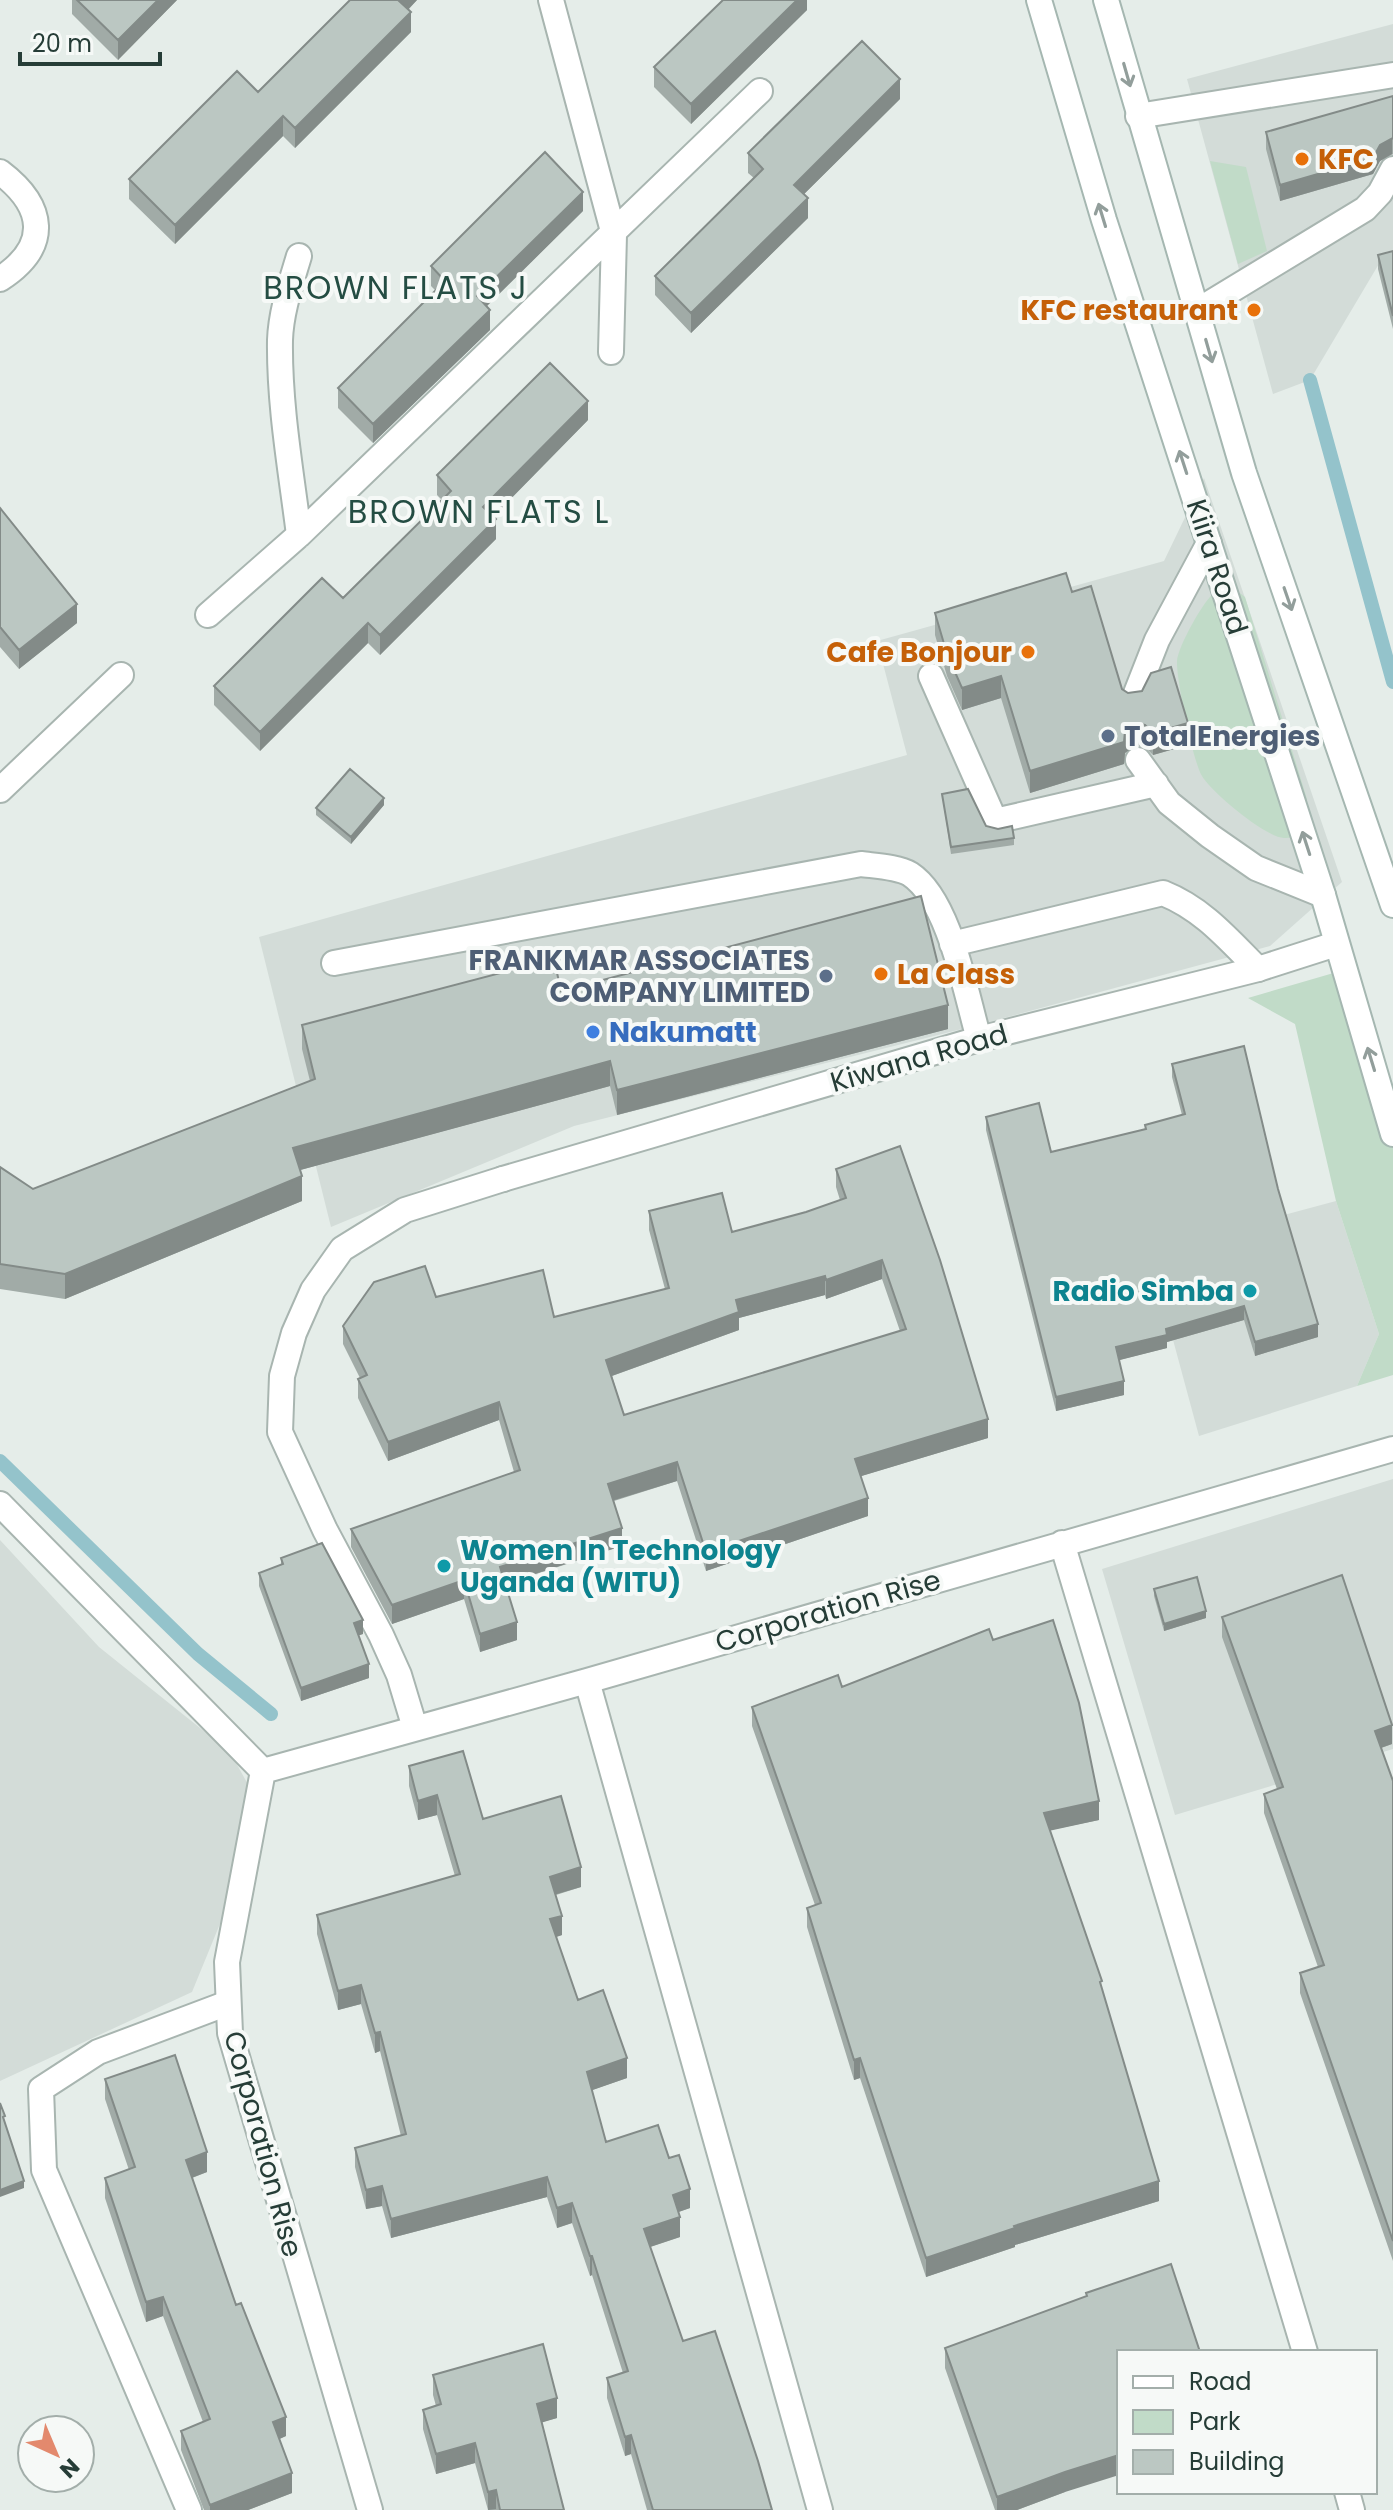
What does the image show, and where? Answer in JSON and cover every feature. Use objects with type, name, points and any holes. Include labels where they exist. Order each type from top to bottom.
[{"type":"street","points":[[551,0],[614,235],[611,352]]},
{"type":"street","name":"Kiira Road","points":[[1039,0],[1104,220],[1323,895],[1393,1134]]},
{"type":"street","name":"Kiira Road","points":[[1106,0],[1244,473],[1393,905]]},
{"type":"street","points":[[1138,116],[1393,75]]},
{"type":"street","points":[[208,615],[299,535],[614,235],[760,91]]},
{"type":"street","points":[[1197,311],[1365,209],[1386,193],[1393,169]]},
{"type":"street","points":[[0,172],[29,199],[38,229],[28,251],[0,279]]},
{"type":"street","points":[[299,256],[280,338],[284,408],[299,535]]},
{"type":"street","points":[[1133,701],[1157,640],[1209,543]]},
{"type":"street","points":[[0,790],[121,675]]},
{"type":"street","points":[[931,676],[995,821],[1156,784]]},
{"type":"street","points":[[1138,760],[1169,803],[1210,836],[1256,868],[1323,895]]},
{"type":"street","points":[[334,963],[861,864],[908,873],[942,913],[979,1039]]},
{"type":"street","points":[[952,944],[1163,893],[1204,914],[1258,969]]},
{"type":"street","name":"Kiwana Road","points":[[415,1728],[399,1675],[381,1635],[325,1530],[280,1432],[282,1376],[294,1333],[313,1290],[342,1249],[405,1210],[503,1179],[979,1039],[1258,969],[1336,944]]},
{"type":"street","name":"Corporation Rise","points":[[370,2510],[230,2033],[227,1962],[263,1771],[1393,1449]]},
{"type":"street","points":[[0,1504],[263,1771]]},
{"type":"street","points":[[1062,1543],[1304,2350]]},
{"type":"street","points":[[587,1681],[820,2510]]},
{"type":"street","points":[[189,2510],[44,2170],[41,2089],[98,2052],[228,2003]]},
{"type":"shaded area","points":[[1393,24],[1393,250],[1386,252],[1310,380],[1273,394],[1187,79]]},
{"type":"shaded area","points":[[1204,478],[1342,882],[1270,946],[978,1025],[574,1126],[331,1227],[259,937],[907,755],[877,641],[1164,561]]},
{"type":"shaded area","points":[[1336,1201],[1379,1334],[1357,1386],[1199,1436],[1149,1251]]},
{"type":"shaded area","points":[[1393,1479],[1393,1749],[1175,1815],[1102,1569]]},
{"type":"shaded area","points":[[0,1540],[99,1647],[230,1752],[250,1788],[233,1892],[192,1992],[0,2081]]},
{"type":"green space","points":[[1210,161],[1246,167],[1267,251],[1238,264]]},
{"type":"green space","points":[[1232,587],[1245,597],[1307,799],[1307,829],[1290,838],[1275,836],[1264,830],[1239,813],[1207,783],[1198,768],[1190,738],[1179,684],[1178,654],[1210,597],[1219,590]]},
{"type":"green space","points":[[1337,972],[1393,1098],[1393,1375],[1357,1386],[1379,1334],[1336,1201],[1295,1024],[1248,998]]},
{"type":"building","points":[[77,0],[158,0],[118,40]]},
{"type":"building","points":[[350,0],[398,0],[411,12],[295,128],[283,116],[175,225],[129,179],[237,71],[258,92]]},
{"type":"building","points":[[723,0],[797,0],[691,104],[654,67]]},
{"type":"building","points":[[862,41],[900,79],[794,185],[808,198],[691,313],[655,276],[763,169],[748,153]]},
{"type":"building","points":[[1393,96],[1393,138],[1380,145],[1373,158],[1280,185],[1266,132]]},
{"type":"building","points":[[545,152],[583,192],[477,296],[490,310],[373,424],[338,388],[445,281],[431,266]]},
{"type":"building","points":[[1393,251],[1393,316],[1378,255]]},
{"type":"building","points":[[550,363],[588,401],[483,507],[496,519],[380,635],[368,623],[260,732],[214,686],[322,578],[343,598],[451,491],[437,475]]},
{"type":"building","points":[[0,508],[77,604],[19,650],[0,627]]},
{"type":"building","points":[[1066,573],[1072,592],[1091,586],[1122,689],[1128,693],[1142,691],[1151,673],[1171,667],[1188,723],[1153,733],[1145,725],[1136,723],[1125,731],[1124,742],[1030,771],[1001,676],[962,688],[947,654],[935,613]]},
{"type":"building","points":[[350,769],[384,798],[351,837],[316,808]]},
{"type":"building","points":[[968,789],[986,826],[998,829],[1012,826],[1014,838],[951,847],[942,794]]},
{"type":"building","points":[[921,896],[948,1005],[617,1090],[610,1061],[293,1148],[302,1176],[65,1274],[0,1264],[0,1167],[33,1189],[315,1079],[302,1025],[554,959],[561,991]]},
{"type":"building","points":[[1244,1046],[1278,1189],[1318,1324],[1255,1342],[1244,1306],[1166,1329],[1167,1335],[1116,1347],[1124,1381],[1056,1397],[986,1117],[1039,1103],[1051,1152],[1146,1129],[1145,1125],[1185,1114],[1172,1064]]},
{"type":"building","points":[[900,1146],[940,1260],[988,1419],[855,1459],[868,1498],[706,1552],[677,1462],[608,1484],[622,1528],[500,1567],[517,1622],[480,1634],[464,1580],[392,1605],[351,1529],[520,1470],[499,1402],[388,1442],[358,1379],[367,1375],[343,1326],[374,1282],[425,1266],[436,1297],[543,1270],[554,1317],[669,1288],[649,1211],[722,1193],[732,1232],[846,1198],[836,1169]],"holes":[[[882,1260],[906,1329],[624,1415],[606,1360],[739,1312],[736,1300],[825,1276],[826,1280]]]},
{"type":"building","points":[[322,1543],[363,1620],[354,1623],[369,1664],[301,1688],[259,1573],[283,1564],[281,1558]]},
{"type":"building","points":[[1342,1575],[1392,1725],[1375,1731],[1393,1781],[1393,2241],[1300,1973],[1324,1965],[1264,1794],[1283,1787],[1222,1617]]},
{"type":"building","points":[[1197,1577],[1206,1611],[1164,1624],[1154,1589]]},
{"type":"building","points":[[1053,1620],[1079,1703],[1099,1801],[1044,1813],[1102,1981],[1159,2181],[1014,2226],[926,2258],[860,2058],[854,2060],[807,1908],[821,1903],[752,1707],[838,1675],[842,1687],[989,1629],[993,1640]]},
{"type":"building","points":[[463,1751],[483,1819],[561,1796],[581,1867],[550,1877],[562,1916],[550,1919],[578,2000],[603,1990],[627,2058],[587,2072],[606,2142],[658,2125],[669,2158],[679,2155],[690,2189],[673,2195],[680,2217],[644,2229],[683,2341],[715,2331],[772,2510],[653,2510],[631,2435],[625,2437],[607,2378],[628,2371],[592,2256],[572,2203],[557,2208],[547,2177],[391,2219],[382,2186],[366,2190],[355,2148],[406,2134],[380,2032],[375,2033],[361,1985],[338,1991],[317,1915],[460,1874],[437,1795],[418,1801],[409,1766]]},
{"type":"building","points":[[175,2055],[207,2152],[186,2160],[236,2305],[241,2303],[286,2417],[273,2422],[292,2473],[210,2505],[181,2431],[210,2419],[163,2297],[146,2302],[105,2178],[135,2167],[105,2079]]},
{"type":"building","points":[[0,2103],[24,2181],[0,2190]]},
{"type":"building","points":[[1171,2264],[1199,2350],[1117,2350],[1117,2456],[997,2497],[945,2348],[1087,2296],[1086,2293]]},
{"type":"building","points":[[543,2344],[557,2398],[537,2404],[564,2510],[500,2510],[496,2490],[488,2492],[475,2443],[436,2454],[423,2410],[441,2404],[433,2375]]},
{"type":"waterway","points":[[1310,380],[1393,682]]},
{"type":"waterway","points":[[0,1461],[198,1654],[271,1714]]},
{"type":"place","name":"KFC","points":[[1302,159]]},
{"type":"place","name":"KFC restaurant","points":[[1254,310]]},
{"type":"place","name":"Cafe Bonjour","points":[[1028,652]]},
{"type":"place","name":"TotalEnergies","points":[[1108,736]]},
{"type":"place","name":"La Class","points":[[881,974]]},
{"type":"place","name":"FRANKMAR ASSOCIATES COMPANY LIMITED","points":[[826,976]]},
{"type":"place","name":"Nakumatt","points":[[593,1032]]},
{"type":"place","name":"Radio Simba","points":[[1250,1291]]},
{"type":"place","name":"Women In Technology Uganda (WITU)","points":[[444,1566]]},
{"type":"district","name":"BROWN FLATS J","points":[[396,287]]},
{"type":"district","name":"BROWN FLATS L","points":[[479,511]]}]
